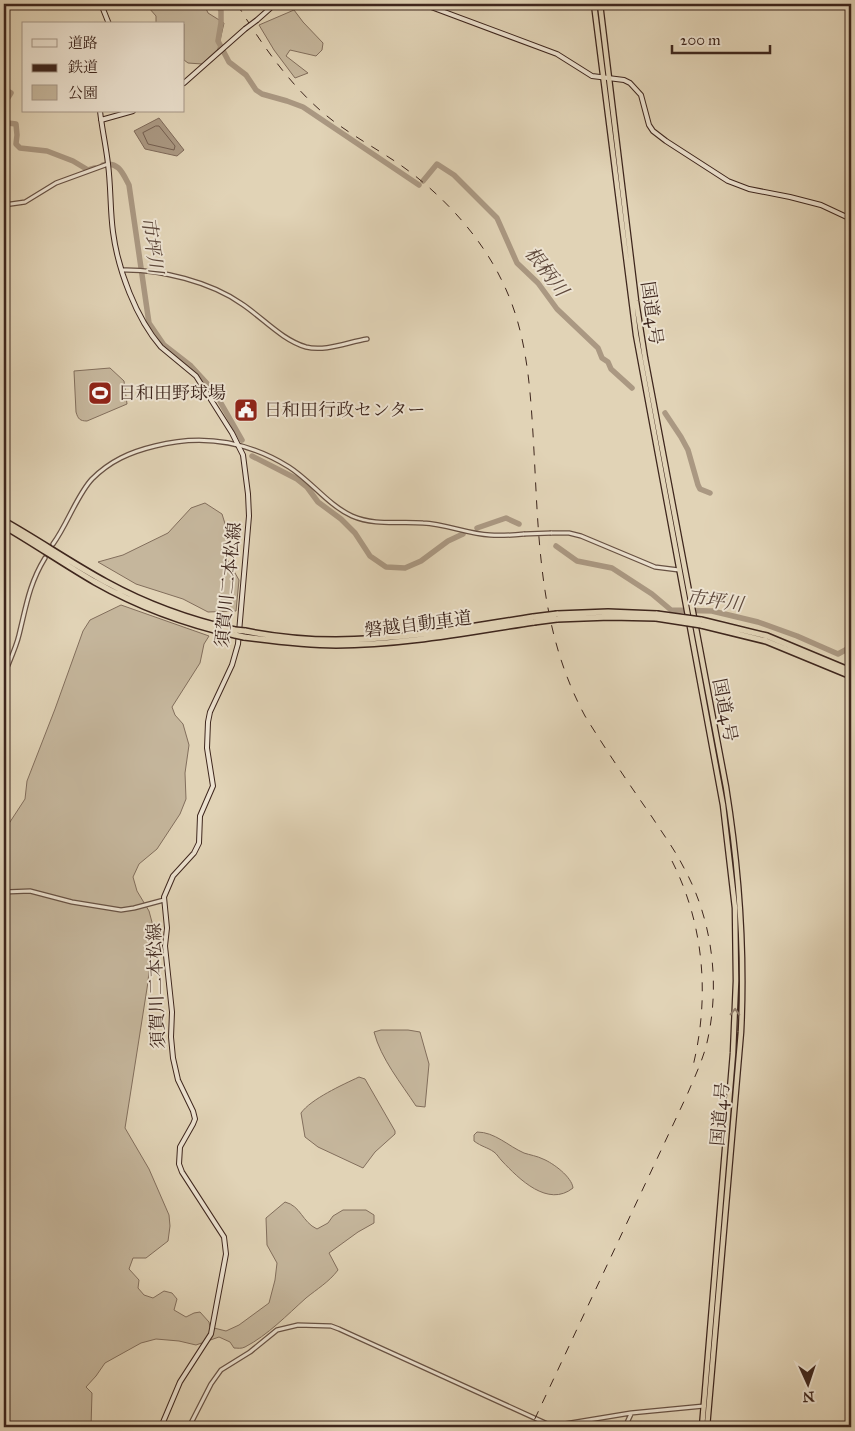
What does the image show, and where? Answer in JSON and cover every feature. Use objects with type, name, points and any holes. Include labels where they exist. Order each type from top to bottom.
[{"type":"highway","name":"国道4号","points":[[594,4],[638,350],[723,805],[732,872],[736,930],[733,1064],[706,1406],[707,1427]]},
{"type":"highway","name":"国道4号","points":[[600,4],[641,335],[726,787],[739,889],[742,959],[741,1024],[706,1406],[702,1427]]},
{"type":"highway","name":"磐越自動車道","points":[[4,521],[98,578],[125,592],[169,611],[235,632]]},
{"type":"highway","name":"磐越自動車道","points":[[4,526],[96,582],[124,597],[174,618],[293,643],[356,645],[408,641],[534,619],[657,616],[701,622],[767,636],[851,671]]},
{"type":"highway","name":"磐越自動車道","points":[[701,622],[766,641],[851,676]]},
{"type":"main road","points":[[101,4],[108,22]]},
{"type":"main road","points":[[185,82],[275,4]]},
{"type":"main road","points":[[423,4],[557,54],[592,76],[624,80],[638,90],[649,125],[656,133],[731,183],[749,189],[808,201],[851,219]]},
{"type":"main road","name":"須賀川二本松線","points":[[100,112],[108,164],[114,238],[123,277],[140,316],[157,342],[196,376],[239,446],[243,455],[248,481],[249,516],[238,644],[232,666],[209,715],[208,748],[213,783],[200,816],[200,841],[196,850],[173,876],[164,900],[167,915],[166,959],[172,1012],[171,1037],[173,1058],[178,1080],[195,1119],[180,1147],[179,1166],[224,1237],[226,1250],[212,1334],[180,1382],[161,1427]]},
{"type":"main road","points":[[101,120],[129,112]]},
{"type":"street","points":[[4,205],[26,202],[56,183],[108,164]]},
{"type":"street","points":[[122,270],[141,270],[208,286],[236,300],[284,336],[307,347],[327,348],[366,339]]},
{"type":"street","points":[[53,544],[88,485],[99,473],[124,455],[136,450],[182,440],[207,439],[225,442],[264,454],[288,467],[340,509],[364,520],[424,523],[490,535],[569,533],[581,536],[655,567],[679,570]]},
{"type":"street","points":[[4,675],[19,636],[24,610],[36,573],[45,558]]},
{"type":"street","points":[[4,892],[30,891],[72,902],[121,910],[164,900]]},
{"type":"street","points":[[189,1427],[211,1384],[221,1370],[250,1352],[277,1330],[298,1325],[340,1328],[549,1426],[631,1413],[706,1406]]},
{"type":"street","points":[[625,1427],[631,1413]]},
{"type":"green space","points":[[152,4],[204,4],[208,13],[224,23],[218,49],[202,64],[188,63],[185,61],[185,22],[156,22],[156,16],[149,8]]},
{"type":"green space","points":[[294,10],[323,43],[322,50],[316,56],[290,50],[286,56],[308,73],[295,78],[274,50],[259,25]]},
{"type":"green space","name":"日和田野球場","points":[[110,368],[124,381],[127,404],[87,421],[81,420],[76,412],[74,371]]},
{"type":"green space","points":[[205,503],[222,514],[227,530],[227,559],[239,580],[236,611],[208,612],[183,599],[136,584],[98,562],[123,555],[168,533],[191,508]]},
{"type":"green space","points":[[121,605],[209,636],[204,644],[200,663],[172,707],[175,715],[183,724],[189,745],[185,773],[186,799],[180,814],[157,849],[139,864],[133,877],[137,891],[149,911],[153,926],[148,982],[125,1128],[149,1169],[169,1215],[170,1226],[168,1241],[146,1258],[133,1258],[129,1269],[139,1280],[138,1288],[144,1295],[153,1298],[164,1291],[172,1293],[177,1299],[174,1310],[186,1317],[200,1312],[209,1322],[210,1327],[226,1331],[239,1325],[269,1303],[277,1263],[267,1245],[266,1218],[285,1202],[295,1207],[317,1229],[328,1223],[333,1216],[343,1210],[366,1210],[374,1215],[374,1223],[329,1253],[338,1270],[331,1278],[269,1331],[245,1347],[234,1348],[230,1342],[219,1337],[196,1345],[156,1339],[141,1343],[105,1363],[86,1387],[92,1393],[91,1427],[4,1427],[4,840],[8,825],[25,799],[27,781],[83,631],[90,620]]},
{"type":"green space","points":[[381,1030],[420,1032],[429,1064],[425,1107],[416,1106],[386,1061],[374,1032]]},
{"type":"green space","points":[[359,1077],[365,1079],[395,1131],[395,1134],[375,1152],[363,1168],[318,1147],[305,1137],[301,1113],[319,1098]]},
{"type":"green space","points":[[477,1132],[490,1134],[524,1153],[547,1161],[566,1175],[573,1188],[554,1195],[534,1189],[517,1176],[495,1153],[474,1141],[474,1135]]},
{"type":"water","points":[[159,118],[184,150],[177,156],[145,149],[134,131]]},
{"type":"waterway","name":"根柄川","points":[[218,4],[221,11],[218,41],[229,62],[246,75],[256,90],[262,94],[303,107],[419,185]]},
{"type":"waterway","name":"市坪川","points":[[4,89],[11,93],[4,104]]},
{"type":"waterway","name":"市坪川","points":[[4,126],[8,123],[16,124],[16,144],[20,148],[47,151],[73,161],[88,170],[95,168]]},
{"type":"waterway","name":"根柄川","points":[[423,181],[437,164],[454,175],[497,218],[517,263],[538,283],[557,309],[598,348],[602,358],[608,362],[611,369],[632,388]]},
{"type":"waterway","name":"市坪川","points":[[103,165],[113,165],[120,169],[129,185],[149,323],[164,345],[191,366],[214,391],[242,440]]},
{"type":"waterway","name":"根柄川","points":[[665,413],[688,450],[700,489],[710,493]]},
{"type":"waterway","name":"市坪川","points":[[252,456],[297,479],[307,487],[318,502],[341,519],[355,533],[370,556],[386,567],[405,568],[421,561],[448,541],[463,534]]},
{"type":"waterway","name":"市坪川","points":[[477,528],[506,518],[519,524]]},
{"type":"waterway","name":"市坪川","points":[[556,546],[577,561],[612,568],[652,594],[671,610],[712,611],[758,622],[838,654],[851,647]]},
{"type":"railway","points":[[237,4],[279,66],[304,95],[332,120],[399,164],[445,202],[472,232],[503,283],[517,319],[526,357],[539,543],[549,614],[557,648],[569,682],[585,716],[680,861],[694,888],[707,929],[711,951],[713,995],[712,1017],[702,1060],[531,1427]]},
{"type":"railway","points":[[672,861],[692,911],[698,937],[701,964],[701,1017],[698,1044],[692,1070]]},
{"type":"place","name":"日和田野球場","points":[[100,393]]},
{"type":"place","name":"日和田行政センター","points":[[246,410]]}]
